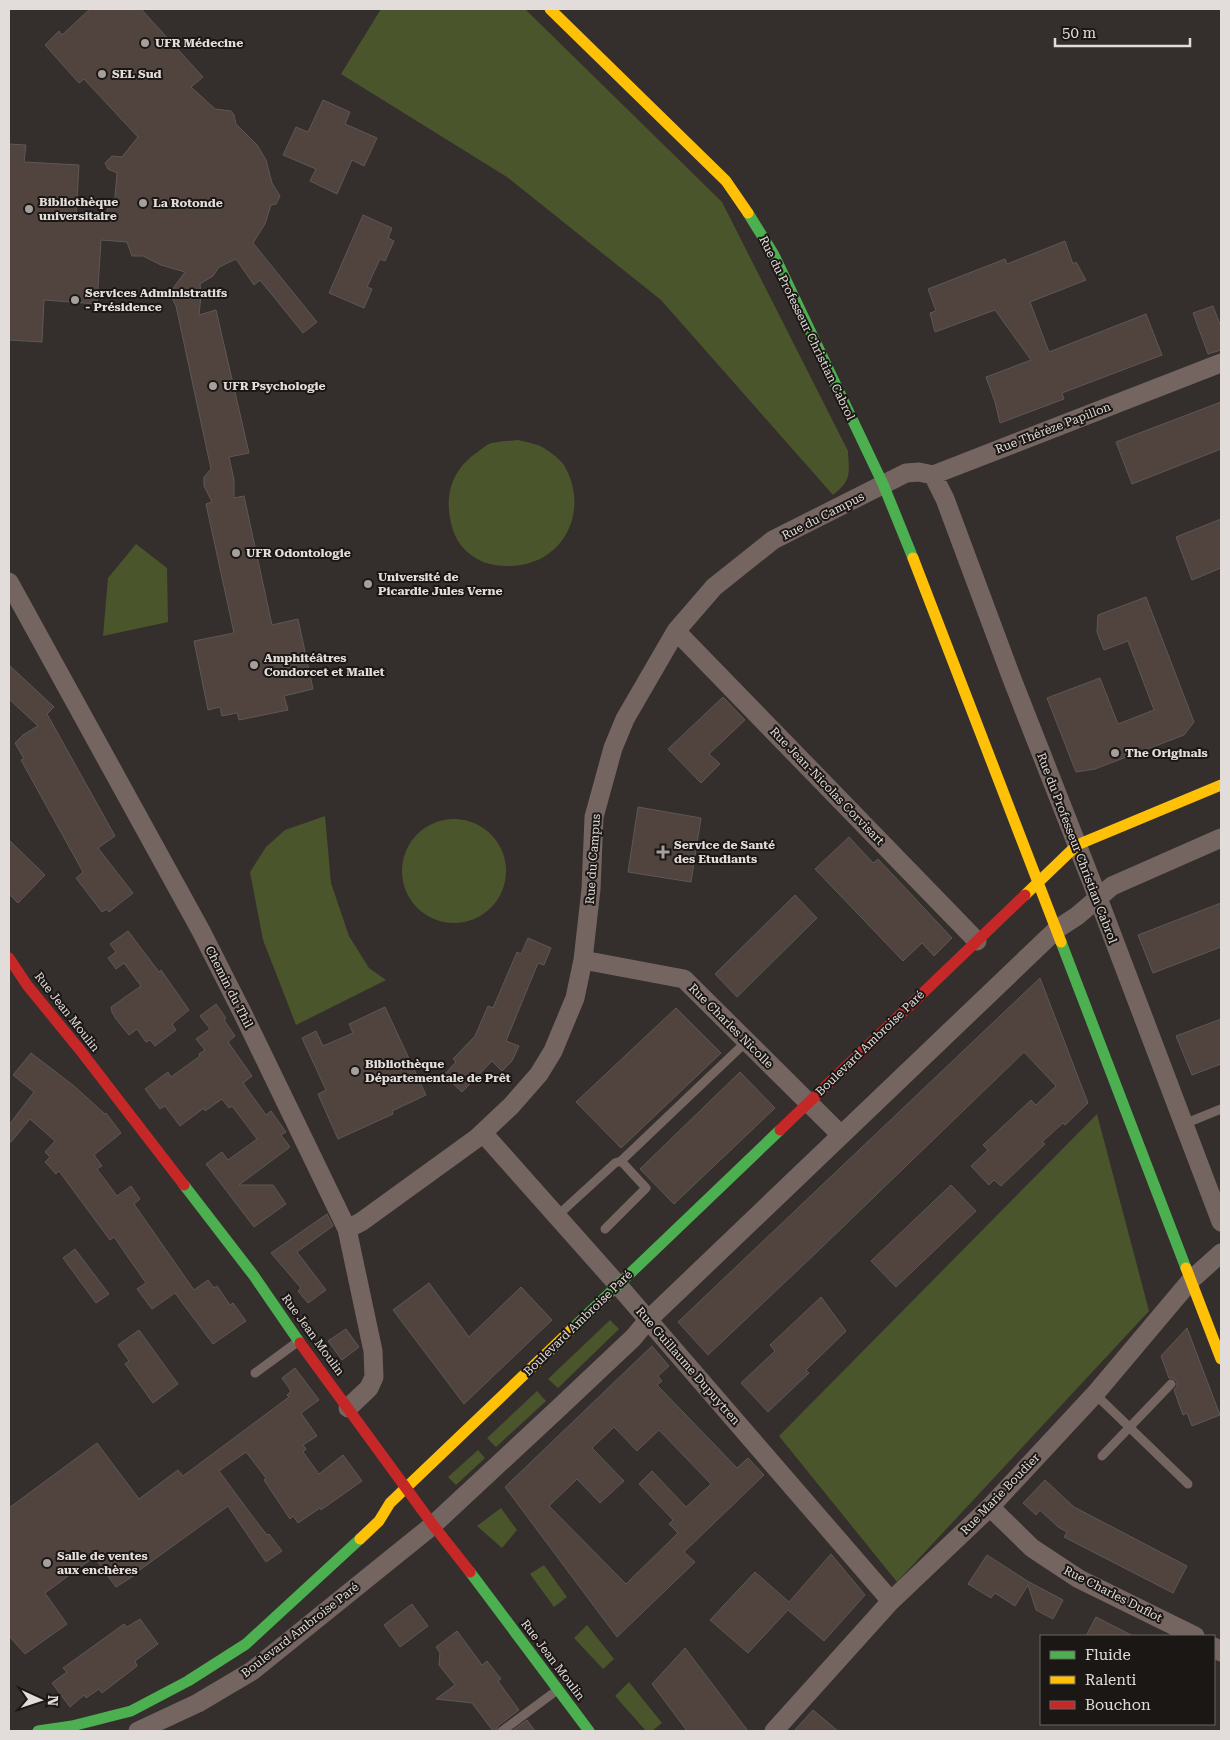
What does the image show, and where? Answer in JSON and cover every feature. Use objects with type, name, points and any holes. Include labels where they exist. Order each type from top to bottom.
[{"type":"street","name":"Rue du Professeur Christian Cabrol","points":[[550,9],[726,181],[752,218],[774,255],[883,484],[1057,930],[1221,1359]]},
{"type":"street","name":"Rue Thérèze Papillon","points":[[883,484],[906,473],[920,472],[933,475],[1221,363]]},
{"type":"street","name":"Rue du Professeur Christian Cabrol","points":[[933,475],[945,500],[1019,698],[1098,898],[1221,1222]]},
{"type":"street","name":"Rue du Campus","points":[[347,1229],[361,1222],[483,1133],[540,1074],[553,1051],[575,998],[583,960],[591,889],[594,817],[613,748],[625,719],[676,631],[714,587],[774,540],[854,501],[883,484]]},
{"type":"street","name":"Chemin du Thil","points":[[9,582],[201,931],[347,1229],[373,1351],[374,1377],[369,1388],[348,1408]]},
{"type":"street","name":"Rue Jean-Nicolas Corvisart","points":[[676,631],[977,941]]},
{"type":"street","points":[[1077,845],[1221,785]]},
{"type":"street","name":"Boulevard Ambroise Paré","points":[[138,1731],[198,1703],[252,1670],[433,1524],[633,1338],[648,1320],[1057,930],[1077,916],[1112,886],[1221,838]]},
{"type":"street","name":"Boulevard Ambroise Paré","points":[[38,1731],[72,1726],[131,1711],[188,1681],[246,1644],[379,1521],[390,1504],[1077,845]]},
{"type":"street","name":"Rue Jean Moulin","points":[[9,958],[254,1276],[299,1341],[433,1524],[589,1731]]},
{"type":"street","name":"Rue Charles Nicolle","points":[[583,960],[684,979],[842,1135]]},
{"type":"street","name":"Rue Guillaume Dupuytren","points":[[483,1133],[618,1285],[891,1602]]},
{"type":"street","name":"Rue Marie Boudier","points":[[774,1731],[891,1602],[990,1508],[1095,1394],[1191,1280],[1221,1253]]},
{"type":"street","name":"Rue Charles Duflot","points":[[990,1508],[1032,1548],[1079,1579],[1193,1635]]},
{"type":"lane","points":[[557,1216],[615,1162],[621,1161],[747,1041]]},
{"type":"lane","points":[[1184,1124],[1221,1109]]},
{"type":"lane","points":[[605,1229],[646,1188],[621,1161]]},
{"type":"lane","points":[[255,1373],[299,1341]]},
{"type":"lane","points":[[1102,1456],[1131,1428],[1171,1384]]},
{"type":"lane","points":[[1095,1394],[1188,1484]]},
{"type":"lane","points":[[502,1731],[558,1690]]},
{"type":"green space","points":[[381,9],[525,9],[722,202],[848,451],[848,476],[844,485],[839,490],[833,495],[661,300],[507,177],[341,74]]},
{"type":"green space","points":[[518,440],[544,448],[564,465],[572,483],[573,517],[567,533],[557,546],[544,557],[528,564],[493,565],[471,555],[458,542],[449,512],[450,492],[457,473],[463,465],[484,447],[492,443]]},
{"type":"green space","points":[[136,544],[167,568],[168,622],[103,636],[108,578]]},
{"type":"green space","points":[[325,816],[331,883],[349,936],[369,968],[386,980],[296,1025],[263,940],[250,872],[266,847],[285,830]]},
{"type":"green space","points":[[454,819],[474,823],[483,827],[491,834],[498,842],[502,851],[506,871],[502,891],[498,900],[491,908],[483,915],[474,919],[454,923],[434,919],[425,915],[417,908],[410,900],[406,891],[402,871],[406,851],[410,842],[417,834],[425,827],[434,823]]},
{"type":"green space","points":[[1097,1114],[1149,1311],[897,1582],[779,1436]]},
{"type":"green space","points":[[610,1320],[619,1329],[558,1388],[548,1379]]},
{"type":"green space","points":[[537,1391],[546,1401],[496,1447],[487,1438]]},
{"type":"green space","points":[[478,1450],[485,1458],[456,1485],[448,1477]]},
{"type":"green space","points":[[501,1508],[517,1530],[502,1548],[477,1526]]},
{"type":"green space","points":[[544,1565],[567,1597],[554,1607],[530,1574]]},
{"type":"green space","points":[[587,1625],[614,1659],[603,1669],[574,1638]]},
{"type":"green space","points":[[629,1682],[662,1723],[652,1731],[646,1731],[615,1696]]},
{"type":"building","points":[[90,9],[141,9],[203,77],[191,87],[215,109],[231,111],[236,124],[257,145],[266,160],[272,183],[280,196],[276,204],[271,205],[265,224],[253,243],[317,322],[303,333],[260,280],[254,285],[236,259],[219,267],[213,276],[200,284],[199,315],[216,310],[249,453],[229,457],[234,480],[234,498],[244,496],[272,625],[298,619],[313,689],[284,696],[288,710],[239,720],[237,713],[222,716],[220,707],[208,710],[194,641],[234,633],[206,504],[212,502],[204,486],[204,477],[211,469],[176,306],[172,298],[174,287],[185,272],[161,265],[143,256],[132,256],[127,242],[101,240],[97,304],[44,300],[42,342],[9,340],[9,144],[26,145],[24,162],[79,165],[76,217],[104,219],[109,205],[115,197],[117,173],[108,169],[105,163],[112,156],[122,157],[138,137],[84,79],[79,83],[45,45],[59,31],[62,35]]},
{"type":"building","points":[[323,100],[350,112],[345,124],[377,138],[364,166],[352,160],[337,194],[310,181],[316,169],[283,155],[296,127],[308,132]]},
{"type":"building","points":[[363,215],[392,228],[388,238],[394,241],[385,261],[380,259],[367,287],[372,289],[364,308],[329,293]]},
{"type":"building","points":[[1065,241],[1073,264],[1076,262],[1086,280],[1030,302],[1049,352],[1146,314],[1162,355],[1062,393],[1064,399],[1000,423],[986,377],[1031,360],[995,310],[935,332],[930,313],[936,311],[928,289],[1005,259],[1007,264]]},
{"type":"building","points":[[1213,306],[1221,327],[1221,350],[1208,354],[1193,313]]},
{"type":"building","points":[[1221,402],[1221,449],[1132,484],[1116,442]]},
{"type":"building","points":[[1221,519],[1221,568],[1192,580],[1176,537]]},
{"type":"building","points":[[1146,597],[1194,722],[1184,735],[1095,769],[1076,772],[1047,698],[1100,678],[1118,724],[1154,710],[1128,641],[1104,650],[1097,632],[1098,615]]},
{"type":"building","points":[[9,665],[54,707],[47,714],[115,836],[98,848],[133,893],[109,912],[107,909],[102,912],[76,878],[83,872],[21,760],[24,759],[15,743],[23,735],[38,726],[9,699]]},
{"type":"building","points":[[723,697],[745,720],[709,754],[720,764],[701,783],[668,749]]},
{"type":"building","name":"Service de Santé des Etudiants","points":[[638,807],[701,818],[691,882],[628,872]]},
{"type":"building","points":[[849,837],[873,863],[878,859],[952,938],[934,956],[922,943],[903,961],[815,869]]},
{"type":"building","points":[[9,840],[45,875],[18,903],[9,894]]},
{"type":"building","points":[[795,895],[817,918],[737,997],[715,974]]},
{"type":"building","points":[[1221,903],[1221,947],[1153,973],[1138,935]]},
{"type":"building","points":[[128,931],[159,972],[161,970],[189,1010],[172,1024],[176,1030],[155,1046],[150,1040],[146,1042],[137,1029],[129,1035],[112,1012],[111,1007],[141,986],[124,963],[116,969],[108,958],[116,952],[110,944]]},
{"type":"building","points":[[528,938],[551,948],[544,965],[538,963],[506,1041],[519,1046],[512,1061],[502,1071],[492,1061],[462,1092],[444,1075],[456,1062],[453,1059],[475,1036],[488,1006],[493,1008],[517,952],[521,954]]},
{"type":"building","points":[[1040,978],[1088,1103],[1065,1125],[1063,1123],[1042,1142],[1045,1144],[1001,1186],[994,1180],[989,1185],[971,1166],[988,1150],[983,1145],[1031,1100],[1036,1105],[1056,1086],[1024,1052],[708,1355],[678,1322]]},
{"type":"building","points":[[216,1004],[235,1036],[228,1042],[252,1076],[243,1083],[266,1115],[271,1111],[286,1132],[281,1135],[290,1147],[239,1185],[273,1185],[286,1204],[254,1227],[206,1164],[222,1152],[228,1160],[257,1139],[232,1106],[229,1108],[222,1099],[205,1111],[204,1108],[180,1126],[165,1106],[160,1109],[145,1089],[168,1072],[171,1077],[200,1056],[199,1054],[205,1050],[196,1039],[210,1029],[200,1016]]},
{"type":"building","points":[[385,1007],[426,1095],[392,1111],[393,1114],[338,1139],[318,1094],[326,1090],[302,1038],[316,1031],[323,1046],[353,1033],[349,1024]]},
{"type":"building","points":[[676,1008],[721,1053],[621,1148],[576,1102]]},
{"type":"building","points":[[1221,1019],[1221,1064],[1192,1075],[1176,1036]]},
{"type":"building","points":[[31,1053],[106,1113],[121,1133],[94,1155],[102,1166],[97,1169],[117,1196],[131,1186],[140,1199],[134,1204],[194,1290],[208,1280],[214,1288],[217,1286],[230,1305],[233,1303],[246,1321],[213,1344],[175,1293],[152,1309],[137,1289],[146,1283],[114,1237],[110,1240],[59,1171],[56,1174],[45,1162],[50,1157],[45,1152],[55,1141],[30,1119],[11,1142],[9,1140],[9,1125],[34,1092],[13,1075]]},
{"type":"building","points":[[740,1072],[775,1108],[674,1204],[640,1169]]},
{"type":"building","points":[[951,1185],[976,1211],[896,1287],[871,1261]]},
{"type":"building","points":[[327,1214],[333,1226],[297,1252],[326,1290],[308,1303],[298,1291],[301,1288],[271,1253]]},
{"type":"building","points":[[75,1249],[109,1294],[96,1303],[63,1258]]},
{"type":"building","points":[[429,1283],[469,1337],[521,1287],[552,1320],[464,1404],[393,1310]]},
{"type":"building","points":[[821,1297],[846,1331],[806,1370],[809,1373],[768,1412],[741,1383],[775,1351],[770,1345]]},
{"type":"building","points":[[1187,1328],[1220,1415],[1192,1426],[1187,1413],[1183,1415],[1174,1390],[1177,1382],[1173,1378],[1169,1378],[1161,1356]]},
{"type":"building","points":[[346,1329],[359,1347],[342,1360],[328,1341]]},
{"type":"building","points":[[139,1330],[178,1384],[153,1403],[125,1364],[129,1361],[118,1345]]},
{"type":"building","points":[[652,1346],[669,1366],[658,1376],[662,1381],[657,1385],[737,1468],[748,1458],[764,1475],[684,1552],[695,1562],[617,1637],[505,1487]],"holes":[[[614,1427],[637,1451],[659,1430],[711,1484],[686,1507],[652,1471],[639,1484],[673,1520],[669,1524],[678,1533],[626,1584],[549,1506],[577,1479],[600,1503],[624,1481],[592,1448]]]},
{"type":"building","points":[[295,1368],[319,1400],[301,1413],[317,1436],[303,1445],[306,1449],[303,1452],[319,1474],[343,1455],[362,1481],[321,1510],[320,1508],[298,1523],[293,1516],[290,1519],[264,1480],[266,1478],[246,1452],[219,1471],[267,1535],[269,1534],[282,1551],[266,1562],[228,1506],[138,1573],[116,1587],[94,1557],[45,1593],[67,1624],[25,1654],[9,1636],[9,1508],[97,1443],[139,1499],[178,1470],[183,1476],[289,1397],[287,1395],[291,1391],[282,1378]]},
{"type":"building","points":[[1045,1480],[1074,1507],[1187,1566],[1173,1593],[1064,1537],[1067,1532],[1058,1527],[1040,1510],[1036,1515],[1023,1503]]},
{"type":"building","points":[[831,1554],[865,1595],[824,1641],[788,1610],[748,1653],[710,1620],[755,1572],[789,1602]]},
{"type":"building","points":[[987,1555],[1029,1582],[1063,1600],[1053,1619],[1036,1610],[1028,1585],[1015,1606],[995,1593],[991,1598],[968,1584]]},
{"type":"building","points":[[412,1604],[428,1626],[400,1647],[384,1625]]},
{"type":"building","points":[[1096,1617],[1131,1635],[1087,1635]]},
{"type":"building","points":[[140,1619],[158,1644],[135,1661],[137,1666],[102,1693],[99,1689],[86,1698],[84,1695],[70,1707],[52,1683],[67,1672],[63,1668],[124,1624],[127,1627]]},
{"type":"building","points":[[457,1631],[482,1665],[487,1661],[501,1679],[498,1681],[519,1710],[498,1726],[496,1731],[493,1731],[472,1703],[436,1699],[455,1685],[439,1665],[440,1653],[436,1647]]},
{"type":"building","points":[[685,1648],[748,1731],[687,1731],[652,1684]]},
{"type":"building","points":[[813,1710],[838,1731],[794,1731]]},
{"type":"building","points":[[527,1720],[535,1731],[512,1731]]},
{"type":"traffic: fast","points":[[748,213],[774,255],[883,484],[913,558]]},
{"type":"traffic: fast","points":[[1061,942],[1186,1268]]},
{"type":"traffic: fast","points":[[572,1329],[780,1130]]},
{"type":"traffic: fast","points":[[184,1185],[254,1276],[300,1343]]},
{"type":"traffic: fast","points":[[38,1731],[72,1726],[131,1711],[188,1681],[246,1644],[360,1539]]},
{"type":"traffic: fast","points":[[470,1572],[589,1731]]},
{"type":"traffic: slow","points":[[550,9],[726,181],[748,213]]},
{"type":"traffic: slow","points":[[913,558],[1061,942]]},
{"type":"traffic: slow","points":[[1025,895],[1077,845],[1221,785]]},
{"type":"traffic: slow","points":[[1186,1268],[1221,1359]]},
{"type":"traffic: slow","points":[[360,1539],[379,1521],[390,1503],[572,1329]]},
{"type":"traffic: jam","points":[[780,1130],[1025,895]]},
{"type":"traffic: jam","points":[[9,958],[27,985],[80,1050],[184,1185]]},
{"type":"traffic: jam","points":[[300,1343],[433,1525],[470,1572]]},
{"type":"place","name":"UFR Médecine","points":[[145,43]]},
{"type":"place","name":"SEL Sud","points":[[102,74]]},
{"type":"place","name":"La Rotonde","points":[[143,203]]},
{"type":"place","name":"Bibliothèque universitaire","points":[[29,209]]},
{"type":"place","name":"Services Administratifs - Présidence","points":[[75,300]]},
{"type":"place","name":"UFR Psychologie","points":[[213,386]]},
{"type":"place","name":"UFR Odontologie","points":[[236,553]]},
{"type":"place","name":"Université de Picardie Jules Verne","points":[[368,584]]},
{"type":"place","name":"Amphitéâtres Condorcet et Mallet","points":[[254,665]]},
{"type":"place","name":"The Originals","points":[[1115,753]]},
{"type":"place","name":"Service de Santé des Etudiants","points":[[663,852]]},
{"type":"place","name":"Bibliothèque Départementale de Prêt","points":[[355,1071]]},
{"type":"place","name":"Salle de ventes aux enchères","points":[[47,1563]]}]
